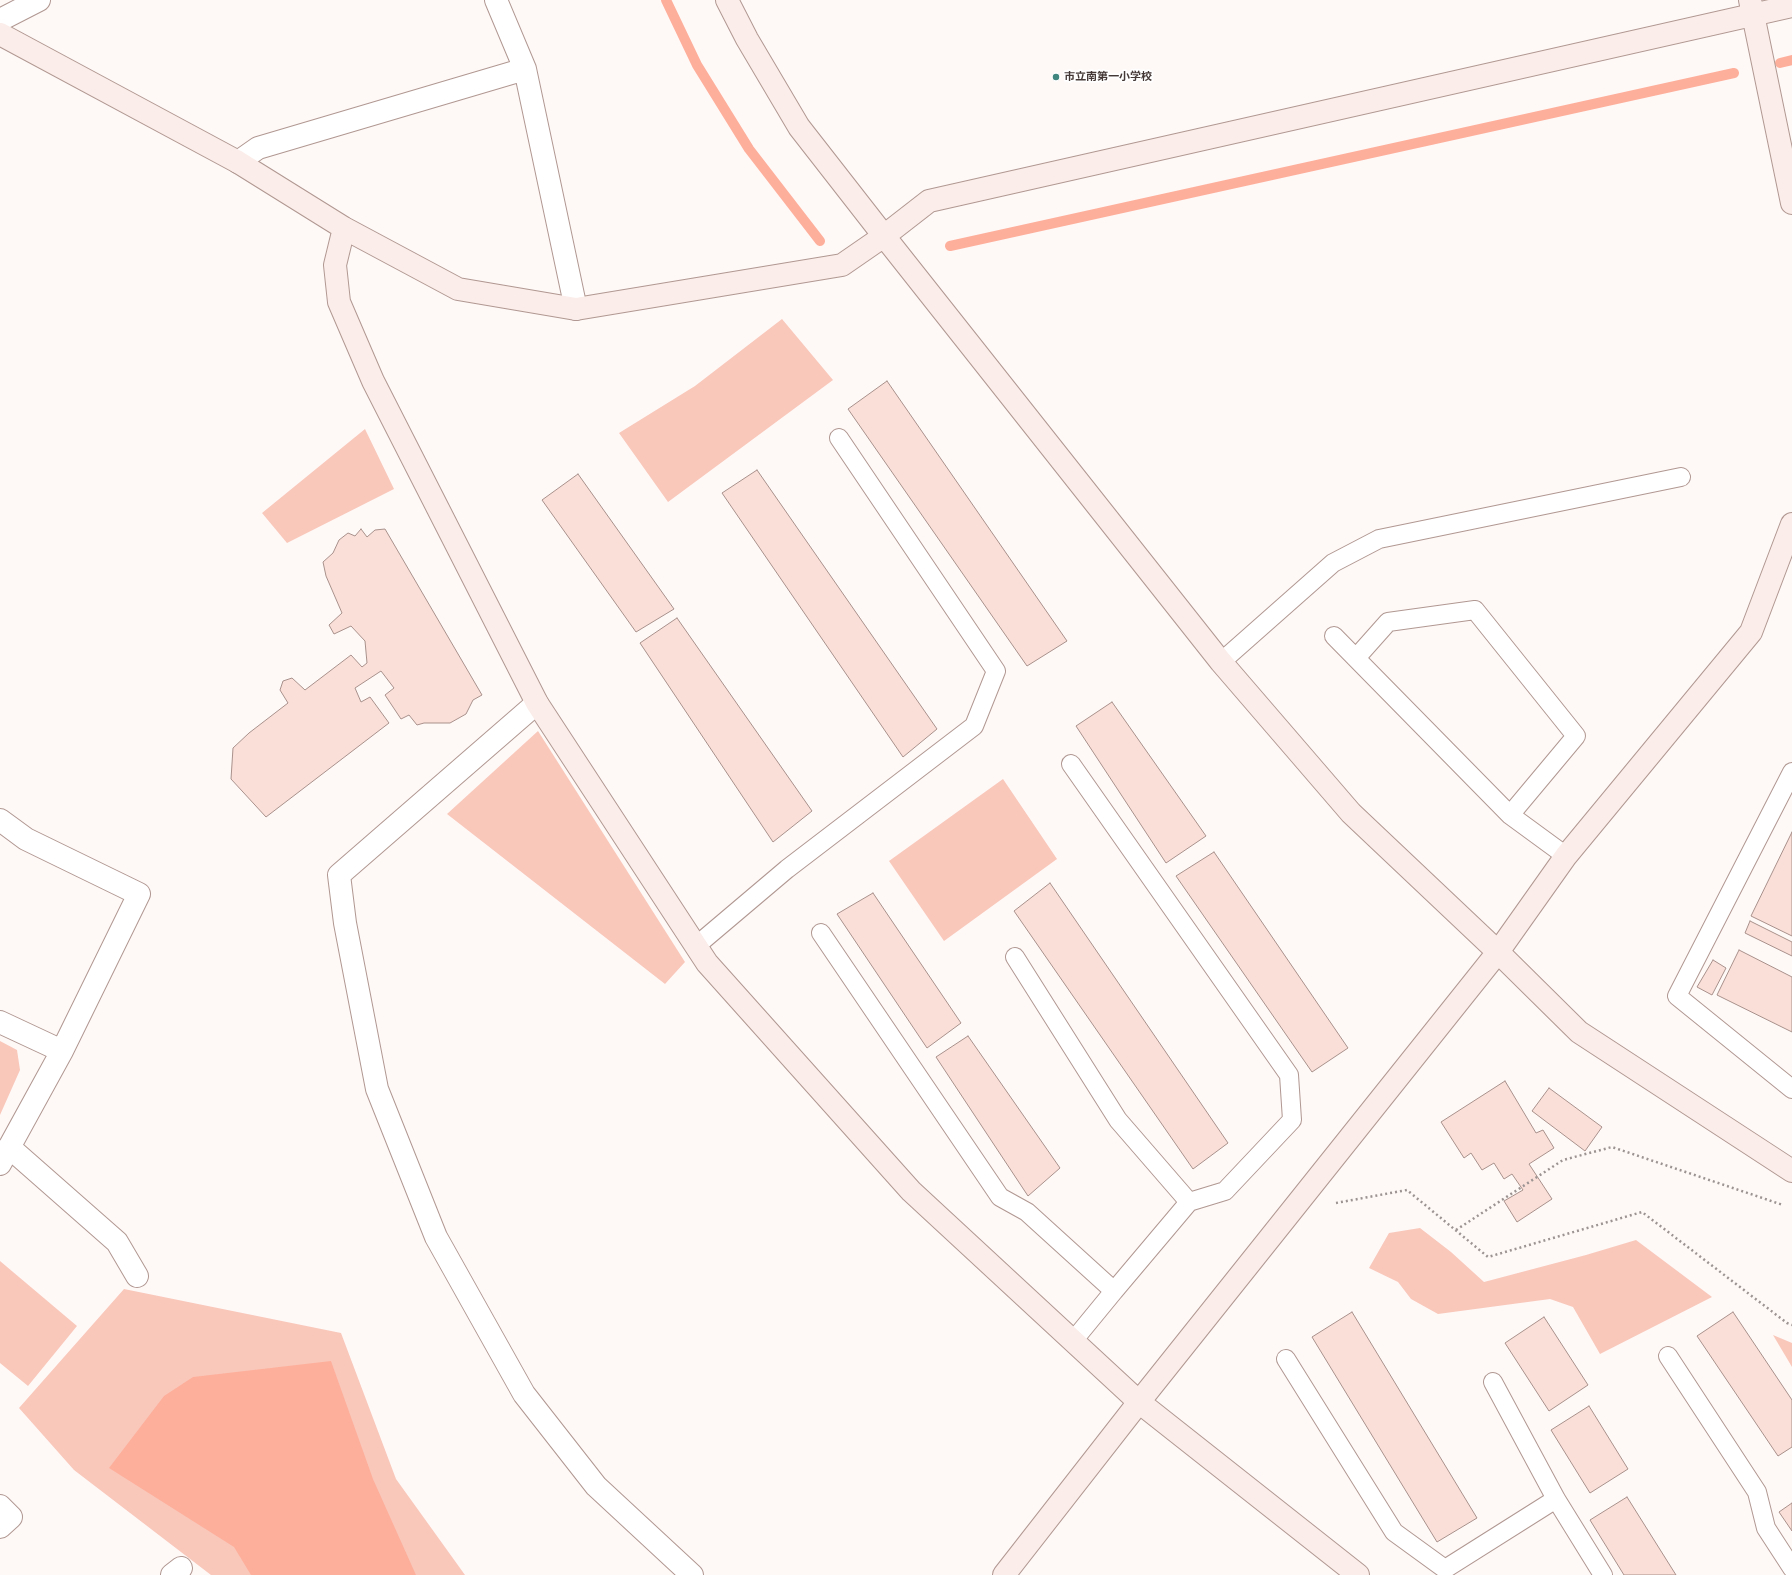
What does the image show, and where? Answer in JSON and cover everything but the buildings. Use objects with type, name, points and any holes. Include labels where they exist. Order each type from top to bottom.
[{"type":"street","points":[[0,20],[40,0]]},
{"type":"street","points":[[496,0],[525,69],[576,309]]},
{"type":"street","points":[[727,0],[747,39],[799,127],[1221,662],[1351,813],[1498,952],[1579,1032],[1792,1171]]},
{"type":"street","points":[[0,34],[238,162],[344,228],[458,289],[576,309],[842,265],[884,236],[929,201],[1752,7],[1792,6]]},
{"type":"street","points":[[1752,7],[1792,203]]},
{"type":"street","points":[[238,162],[258,148],[525,69]]},
{"type":"street","points":[[344,228],[336,266],[339,302],[373,381],[537,704],[707,962],[911,1191],[1139,1402],[1358,1575]]},
{"type":"street","points":[[1004,1575],[1139,1402],[1498,952],[1566,856],[1752,632],[1792,524]]},
{"type":"street","points":[[537,704],[339,875],[345,923],[377,1089],[436,1237],[524,1394],[596,1486],[692,1575]]},
{"type":"street","points":[[0,820],[26,839],[139,894],[62,1050],[5,1155],[117,1242],[137,1276]]},
{"type":"street","points":[[0,1022],[62,1050]]},
{"type":"street","points":[[0,1506],[11,1516],[0,1527]]},
{"type":"lane","points":[[696,946],[787,869],[974,726],[996,671],[839,438]]},
{"type":"lane","points":[[1221,662],[1333,563],[1379,539],[1681,477]]},
{"type":"lane","points":[[1356,658],[1388,622],[1475,610],[1576,736],[1510,815]]},
{"type":"lane","points":[[1334,636],[1510,815],[1566,856]]},
{"type":"lane","points":[[1071,764],[1289,1075],[1292,1120],[1225,1191],[1189,1202],[1073,1341]]},
{"type":"lane","points":[[1792,772],[1677,996],[1792,1089]]},
{"type":"lane","points":[[821,932],[1000,1197],[1027,1212],[1114,1291]]},
{"type":"lane","points":[[1015,956],[1118,1120],[1189,1202]]},
{"type":"lane","points":[[1668,1356],[1757,1492],[1766,1528],[1792,1568]]},
{"type":"lane","points":[[1286,1359],[1394,1532],[1445,1569],[1556,1499]]},
{"type":"lane","points":[[1493,1382],[1556,1499],[1603,1575]]},
{"type":"path","points":[[1456,1230],[1563,1160],[1612,1147],[1783,1205]]},
{"type":"path","points":[[1329,1204],[1407,1190],[1488,1257],[1642,1212],[1787,1323],[1792,1325]]},
{"type":"shaded area","points":[[782,319],[833,380],[668,502],[619,433],[695,386]]},
{"type":"shaded area","points":[[365,429],[394,489],[287,543],[262,513]]},
{"type":"shaded area","points":[[538,731],[685,962],[665,984],[447,814]]},
{"type":"shaded area","points":[[1003,779],[1057,859],[944,941],[889,861]]},
{"type":"shaded area","points":[[0,1041],[17,1050],[20,1070],[0,1115]]},
{"type":"shaded area","points":[[1420,1228],[1451,1252],[1484,1282],[1636,1240],[1712,1297],[1600,1354],[1573,1307],[1550,1299],[1438,1314],[1411,1299],[1398,1282],[1369,1268],[1389,1233]]},
{"type":"shaded area","points":[[0,1261],[77,1326],[28,1386],[0,1363]]},
{"type":"shaded area","points":[[124,1289],[341,1333],[396,1479],[465,1575],[211,1575],[74,1470],[19,1408]]},
{"type":"shaded area","points":[[1773,1335],[1792,1343],[1792,1367]]},
{"type":"shaded area","points":[[331,1361],[373,1479],[416,1575],[251,1575],[234,1547],[109,1468],[164,1396],[193,1377]]},
{"type":"waterway","points":[[666,0],[697,65],[749,149],[820,241]]},
{"type":"waterway","points":[[1780,63],[1792,60]]},
{"type":"waterway","points":[[950,246],[1734,73]]},
{"type":"place","name":"市立南第一小学校","points":[[1056,77]]}]
